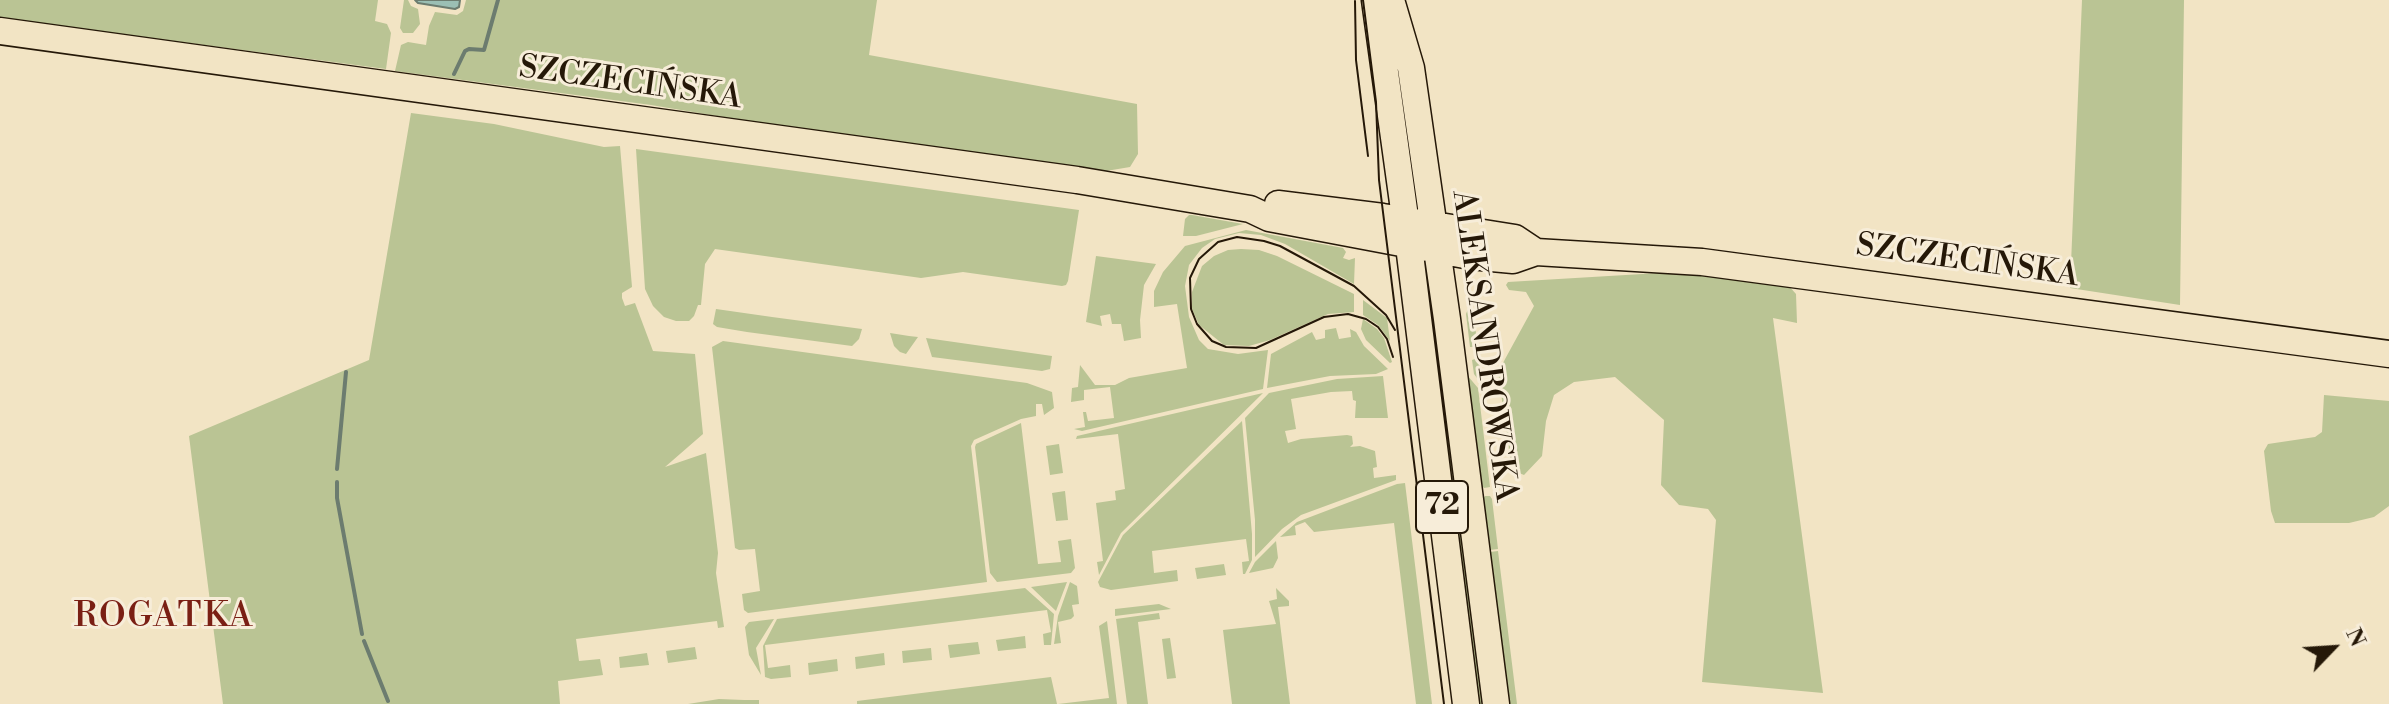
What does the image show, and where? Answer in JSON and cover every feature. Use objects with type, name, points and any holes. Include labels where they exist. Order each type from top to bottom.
[{"type":"main road","name":"ALEKSANDROWSKA","points":[[1375,0],[1408,233],[1466,704]]},
{"type":"main road","name":"ALEKSANDROWSKA","points":[[1391,0],[1409,59],[1436,238],[1496,704]]},
{"type":"main road","name":"SZCZECIŃSKA","points":[[0,31],[1077,180],[1250,209],[1269,218],[1436,238],[1515,238],[1536,252],[1748,267],[2389,354]]},
{"type":"green space","points":[[0,0],[378,0],[375,21],[387,24],[391,33],[386,69],[0,18]]},
{"type":"green space","points":[[404,0],[418,9],[420,24],[413,33],[403,33],[400,28]]},
{"type":"green space","points":[[466,0],[877,0],[869,55],[1137,104],[1138,154],[1130,167],[1100,172],[855,139],[651,105],[395,71],[401,45],[408,42],[426,45],[435,12],[457,15],[463,11]]},
{"type":"green space","points":[[2082,0],[2184,0],[2180,305],[2070,288]]},
{"type":"green space","points":[[411,113],[494,124],[604,147],[620,146],[632,287],[622,293],[622,298],[625,306],[635,303],[653,351],[695,354],[703,434],[665,467],[706,453],[718,553],[716,573],[724,627],[718,628],[717,621],[576,639],[579,661],[600,659],[603,675],[558,681],[560,704],[223,704],[189,436],[369,360]]},
{"type":"green space","points":[[636,149],[1079,210],[1068,281],[1062,286],[963,272],[921,278],[715,249],[705,264],[701,305],[689,321],[676,321],[664,317],[653,306],[645,289]]},
{"type":"green space","points":[[1189,215],[1243,224],[1196,236],[1183,236],[1185,219]]},
{"type":"green space","points":[[1246,230],[1343,248],[1346,252],[1343,258],[1355,258],[1354,284],[1285,244],[1261,235],[1239,233],[1215,239],[1202,248],[1189,265],[1185,286],[1189,317],[1199,340],[1208,349],[1238,354],[1268,350],[1263,389],[1082,431],[1074,429],[1085,427],[1083,412],[1086,412],[1088,421],[1114,418],[1110,387],[1084,390],[1084,400],[1071,402],[1072,388],[1078,387],[1080,365],[1095,385],[1115,385],[1129,378],[1187,368],[1177,304],[1154,307],[1154,291],[1163,272],[1185,246]]},
{"type":"green space","points":[[1241,249],[1259,250],[1277,256],[1354,294],[1354,312],[1328,314],[1249,346],[1224,345],[1199,325],[1192,309],[1192,292],[1202,266],[1214,256]]},
{"type":"green space","points":[[1096,256],[1156,264],[1144,285],[1141,338],[1124,341],[1121,324],[1112,324],[1110,314],[1100,316],[1102,326],[1086,322]]},
{"type":"green space","points":[[1693,271],[1788,285],[1796,294],[1797,323],[1773,318],[1823,693],[1702,682],[1716,520],[1708,509],[1679,505],[1661,485],[1664,420],[1615,377],[1574,382],[1554,395],[1546,421],[1542,456],[1524,475],[1512,470],[1498,372],[1534,306],[1526,292],[1509,290],[1508,282]]},
{"type":"green space","points":[[1363,300],[1387,318],[1390,341],[1378,325],[1363,315]]},
{"type":"green space","points":[[1472,307],[1483,386],[1474,374],[1472,360],[1475,359],[1473,347],[1470,347],[1466,314]]},
{"type":"green space","points":[[716,309],[862,329],[859,339],[852,346],[747,332],[717,327],[713,324]]},
{"type":"green space","points":[[1363,319],[1384,338],[1392,362],[1366,340],[1361,329]]},
{"type":"green space","points":[[1336,328],[1339,339],[1351,337],[1350,329],[1356,332],[1364,346],[1388,369],[1376,374],[1330,376],[1267,388],[1271,354],[1312,332],[1316,340],[1325,338],[1325,330]]},
{"type":"green space","points":[[890,333],[918,337],[906,354],[894,346]]},
{"type":"green space","points":[[926,338],[1052,356],[1050,369],[1042,371],[932,357]]},
{"type":"green space","points":[[723,341],[1027,383],[1052,392],[1054,408],[1044,415],[1042,404],[1036,404],[1036,416],[1021,419],[974,440],[971,446],[987,582],[748,613],[744,610],[742,594],[760,591],[755,549],[735,548],[712,347]]},
{"type":"green space","points":[[1434,369],[1439,369],[1485,704],[1476,704]]},
{"type":"green space","points":[[1467,375],[1478,388],[1490,487],[1484,488],[1480,484]]},
{"type":"green space","points":[[1383,376],[1388,418],[1355,418],[1356,401],[1353,400],[1352,391],[1331,392],[1291,399],[1296,429],[1285,431],[1288,443],[1301,439],[1352,436],[1353,444],[1350,447],[1360,446],[1375,451],[1377,467],[1373,468],[1374,478],[1396,475],[1396,480],[1301,515],[1282,529],[1255,557],[1255,520],[1245,418],[1269,393],[1337,379]]},
{"type":"green space","points":[[1263,393],[1121,533],[1099,575],[1097,562],[1103,561],[1096,503],[1116,500],[1115,491],[1125,489],[1118,434],[1076,439],[1077,436]]},
{"type":"green space","points":[[2324,395],[2389,401],[2389,506],[2374,517],[2349,523],[2275,523],[2264,451],[2268,444],[2315,437],[2322,432]]},
{"type":"green space","points":[[1242,421],[1252,534],[1252,560],[1245,574],[1242,562],[1249,561],[1246,539],[1152,551],[1154,573],[1177,570],[1178,581],[1111,590],[1100,587],[1098,582],[1123,535]]},
{"type":"green space","points":[[1021,423],[1038,564],[1061,562],[1058,541],[1071,539],[1075,568],[1071,573],[997,582],[990,573],[975,447]]},
{"type":"green space","points":[[1059,444],[1063,473],[1050,475],[1046,446]]},
{"type":"green space","points":[[1405,483],[1432,704],[1416,704],[1394,523],[1314,532],[1305,522],[1295,526],[1296,535],[1280,537],[1297,522]]},
{"type":"green space","points":[[1065,491],[1068,520],[1056,521],[1052,493]]},
{"type":"green space","points":[[1485,496],[1492,499],[1498,549],[1490,550],[1482,500]]},
{"type":"green space","points":[[1276,541],[1278,558],[1273,568],[1249,573],[1255,562]]},
{"type":"green space","points":[[1498,551],[1517,704],[1507,704],[1490,563],[1490,552]]},
{"type":"green space","points":[[1224,564],[1226,575],[1197,579],[1195,568]]},
{"type":"green space","points":[[1067,582],[1056,611],[1031,587]]},
{"type":"green space","points":[[1070,582],[1077,586],[1079,604],[1072,605],[1074,616],[1071,619],[1058,622],[1061,643],[1054,644],[1058,616]]},
{"type":"green space","points":[[1025,588],[1054,614],[1051,645],[1044,645],[1043,634],[1051,632],[1047,610],[765,645],[768,668],[790,665],[791,677],[765,677],[763,646],[777,619]]},
{"type":"green space","points":[[1276,588],[1289,601],[1289,606],[1278,607],[1290,704],[1232,704],[1223,630],[1276,624],[1269,601],[1277,599]]},
{"type":"green space","points":[[1159,604],[1171,609],[1115,616],[1115,609]]},
{"type":"green space","points":[[1159,613],[1160,619],[1138,622],[1148,704],[1127,704],[1116,619]]},
{"type":"green space","points":[[774,619],[756,648],[761,675],[749,655],[745,627],[749,622]]},
{"type":"green space","points":[[1107,621],[1117,704],[1058,704],[1109,698],[1099,626]]},
{"type":"green space","points":[[1025,636],[1026,648],[998,651],[996,640]]},
{"type":"green space","points":[[1170,638],[1176,678],[1167,679],[1162,639]]},
{"type":"green space","points":[[978,642],[980,654],[950,658],[948,645]]},
{"type":"green space","points":[[695,647],[697,659],[668,663],[666,651]]},
{"type":"green space","points":[[931,648],[932,660],[903,663],[902,651]]},
{"type":"green space","points":[[647,653],[649,665],[620,668],[619,657]]},
{"type":"green space","points":[[884,653],[885,665],[856,669],[855,657]]},
{"type":"green space","points":[[837,659],[838,671],[809,675],[808,663]]},
{"type":"green space","points":[[1051,677],[1057,704],[857,704],[857,701]]},
{"type":"green space","points":[[719,699],[759,700],[759,704],[688,704]]},
{"type":"water","points":[[415,0],[460,0],[459,7],[455,9]]},
{"type":"waterway","points":[[454,74],[465,51],[484,50],[498,0]]},
{"type":"waterway","points":[[337,469],[346,372]]},
{"type":"waterway","points":[[337,482],[337,498],[362,634]]},
{"type":"waterway","points":[[364,641],[388,701]]},
{"type":"tram line","points":[[1363,0],[1376,102],[1379,180],[1444,704]]},
{"type":"tram line","points":[[1355,1],[1356,60],[1368,156]]},
{"type":"tram line","points":[[1393,357],[1387,339],[1378,327],[1366,319],[1348,314],[1324,317],[1256,348],[1226,347],[1212,341],[1197,324],[1191,309],[1190,278],[1199,259],[1218,242],[1237,237],[1264,241],[1280,246],[1354,286],[1386,315],[1395,330]]},
{"type":"district","name":"ROGATKA","points":[[164,618]]}]
